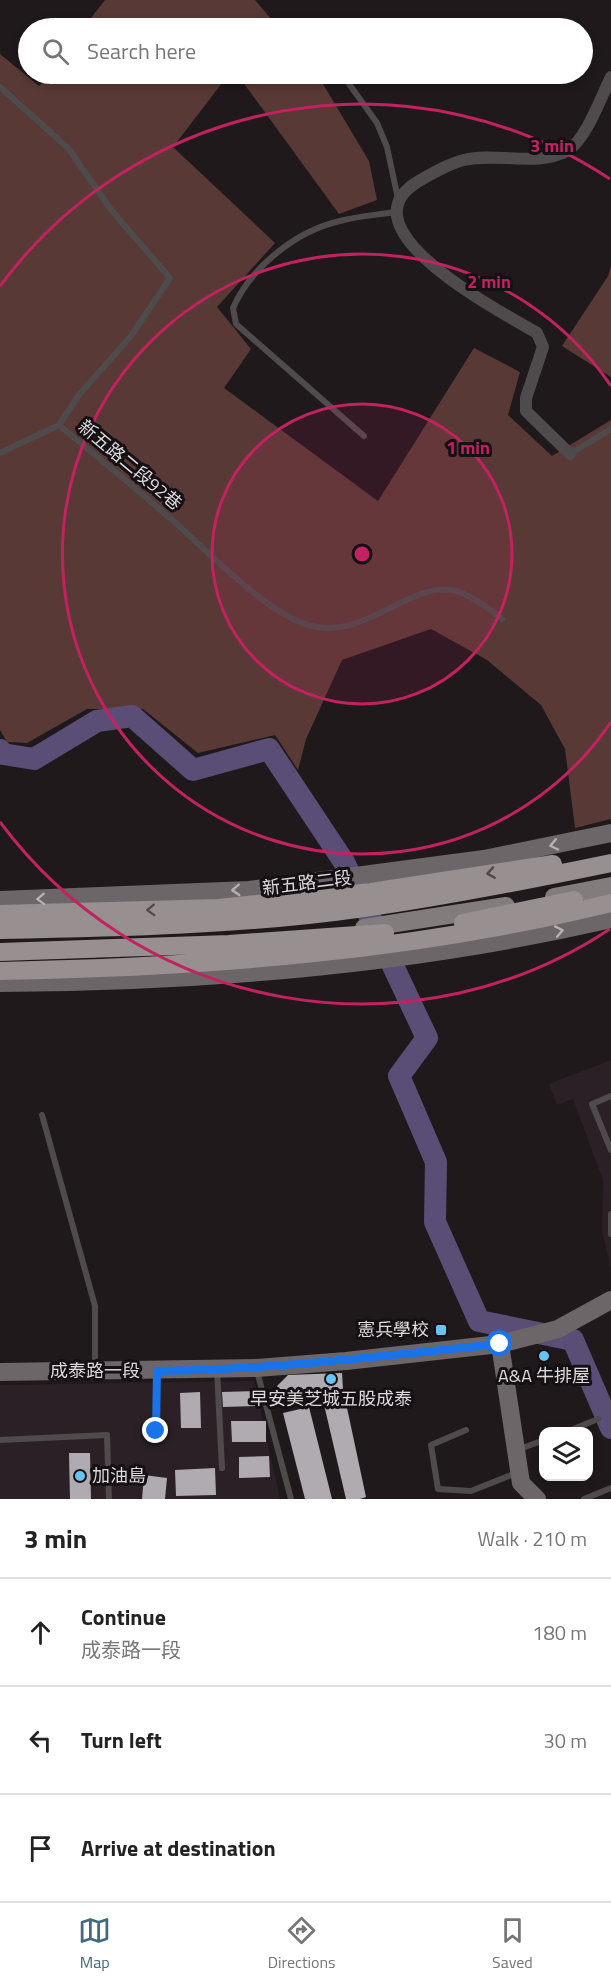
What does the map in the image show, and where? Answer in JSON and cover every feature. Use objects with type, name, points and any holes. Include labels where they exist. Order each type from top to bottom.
[{"type":"highway","points":[[0,914],[219,908],[319,899],[611,856]]},
{"type":"highway","points":[[0,932],[226,921],[362,909],[476,890],[611,863]]},
{"type":"highway","points":[[0,952],[229,944],[368,935],[463,923],[611,893]]},
{"type":"highway","points":[[0,971],[127,968],[295,957],[466,934],[528,923],[611,903]]},
{"type":"main road","name":"新五路二段","points":[[0,900],[249,890],[484,859],[611,833]]},
{"type":"main road","name":"新五路二段","points":[[0,932],[154,930],[363,914],[500,893],[611,870]]},
{"type":"main road","points":[[0,947],[228,940],[402,923],[611,886]]},
{"type":"main road","points":[[502,906],[611,910]]},
{"type":"main road","points":[[0,983],[199,976],[352,962],[487,944],[611,919]]},
{"type":"main road","name":"成泰路一段","points":[[0,1371],[157,1371],[256,1368],[346,1361],[500,1344],[558,1329],[611,1300]]},
{"type":"main road","points":[[500,1344],[521,1484],[537,1499]]},
{"type":"street","points":[[570,454],[526,411],[526,398],[543,347],[537,333],[449,280],[429,264],[399,226],[395,212],[398,198],[410,186],[465,160],[548,157],[567,151],[579,142],[611,77]]},
{"type":"lane","points":[[349,84],[377,123],[387,147],[398,198]]},
{"type":"lane","name":"新五路二段92巷","points":[[0,87],[68,148],[112,211],[170,278],[131,336],[78,396],[59,425],[251,590],[291,618],[311,626],[333,629],[364,620],[429,592],[451,590],[480,603],[502,619]]},
{"type":"lane","points":[[364,436],[236,324],[232,308],[264,263],[311,231],[340,221],[395,212]]},
{"type":"lane","points":[[0,453],[59,425]]},
{"type":"lane","points":[[570,454],[611,429]]},
{"type":"lane","points":[[611,1096],[592,1104],[611,1150]]},
{"type":"lane","points":[[42,1115],[95,1306],[95,1371]]},
{"type":"lane","points":[[611,1214],[611,1234]]},
{"type":"lane","points":[[256,1368],[291,1499]]},
{"type":"lane","points":[[217,1369],[222,1468]]},
{"type":"lane","points":[[156,1431],[157,1371]]},
{"type":"lane","points":[[577,1427],[598,1419]]},
{"type":"lane","points":[[465,1430],[431,1445],[438,1489],[471,1491],[521,1484]]},
{"type":"lane","points":[[0,1440],[107,1435],[109,1499]]},
{"type":"lane","points":[[516,1451],[539,1442]]},
{"type":"lane","points":[[584,1499],[611,1488]]},
{"type":"shaded area","points":[[105,0],[255,0],[270,18],[91,18]]},
{"type":"shaded area","points":[[0,54],[18,69],[18,84],[39,86],[41,84],[221,84],[173,147],[275,243],[217,307],[251,349],[224,388],[378,501],[474,348],[520,372],[508,415],[552,456],[611,420],[611,819],[575,828],[565,749],[541,705],[487,660],[431,629],[342,660],[306,739],[298,770],[275,735],[198,753],[143,709],[87,709],[27,743],[7,742],[0,730]]},
{"type":"shaded area","points":[[244,84],[323,84],[369,161],[377,200],[339,214]]},
{"type":"shaded area","points":[[611,266],[611,377],[562,346],[608,276]]},
{"type":"shaded area","points":[[611,1060],[611,1270],[602,1230],[603,1180],[573,1099],[557,1105],[549,1084]]},
{"type":"shaded area","points":[[254,1381],[280,1499],[0,1499],[0,1385]]},
{"type":"building","points":[[342,1373],[343,1389],[366,1497],[360,1499],[346,1499],[322,1396],[282,1406],[277,1386],[288,1375]]},
{"type":"building","points":[[256,1391],[257,1406],[223,1407],[222,1392]]},
{"type":"building","points":[[200,1392],[201,1428],[181,1428],[180,1393]]},
{"type":"building","points":[[309,1407],[332,1499],[305,1499],[283,1413]]},
{"type":"building","points":[[231,1421],[266,1421],[266,1442],[232,1442]]},
{"type":"building","name":"加油島","points":[[69,1453],[90,1453],[91,1499],[70,1499]]},
{"type":"building","points":[[269,1456],[270,1477],[239,1478],[239,1457]]},
{"type":"building","points":[[215,1468],[216,1495],[176,1496],[175,1470]]},
{"type":"building","points":[[144,1475],[167,1478],[165,1499],[142,1499]]},
{"type":"waterway","points":[[0,750],[3,754],[34,759],[97,721],[132,716],[193,770],[269,749],[344,862],[427,1038],[399,1076],[436,1162],[435,1222],[479,1321],[573,1340],[611,1428]]},
{"type":"place","name":"憲兵學校","points":[[441,1330]]},
{"type":"place","name":"A&A 牛排屋","points":[[544,1356]]},
{"type":"place","name":"早安美芝城五股成泰","points":[[331,1379]]},
{"type":"place","name":"加油島","points":[[80,1476]]},
{"type":"route","points":[[156,1431],[157,1371],[256,1368],[346,1361],[500,1344]]}]
